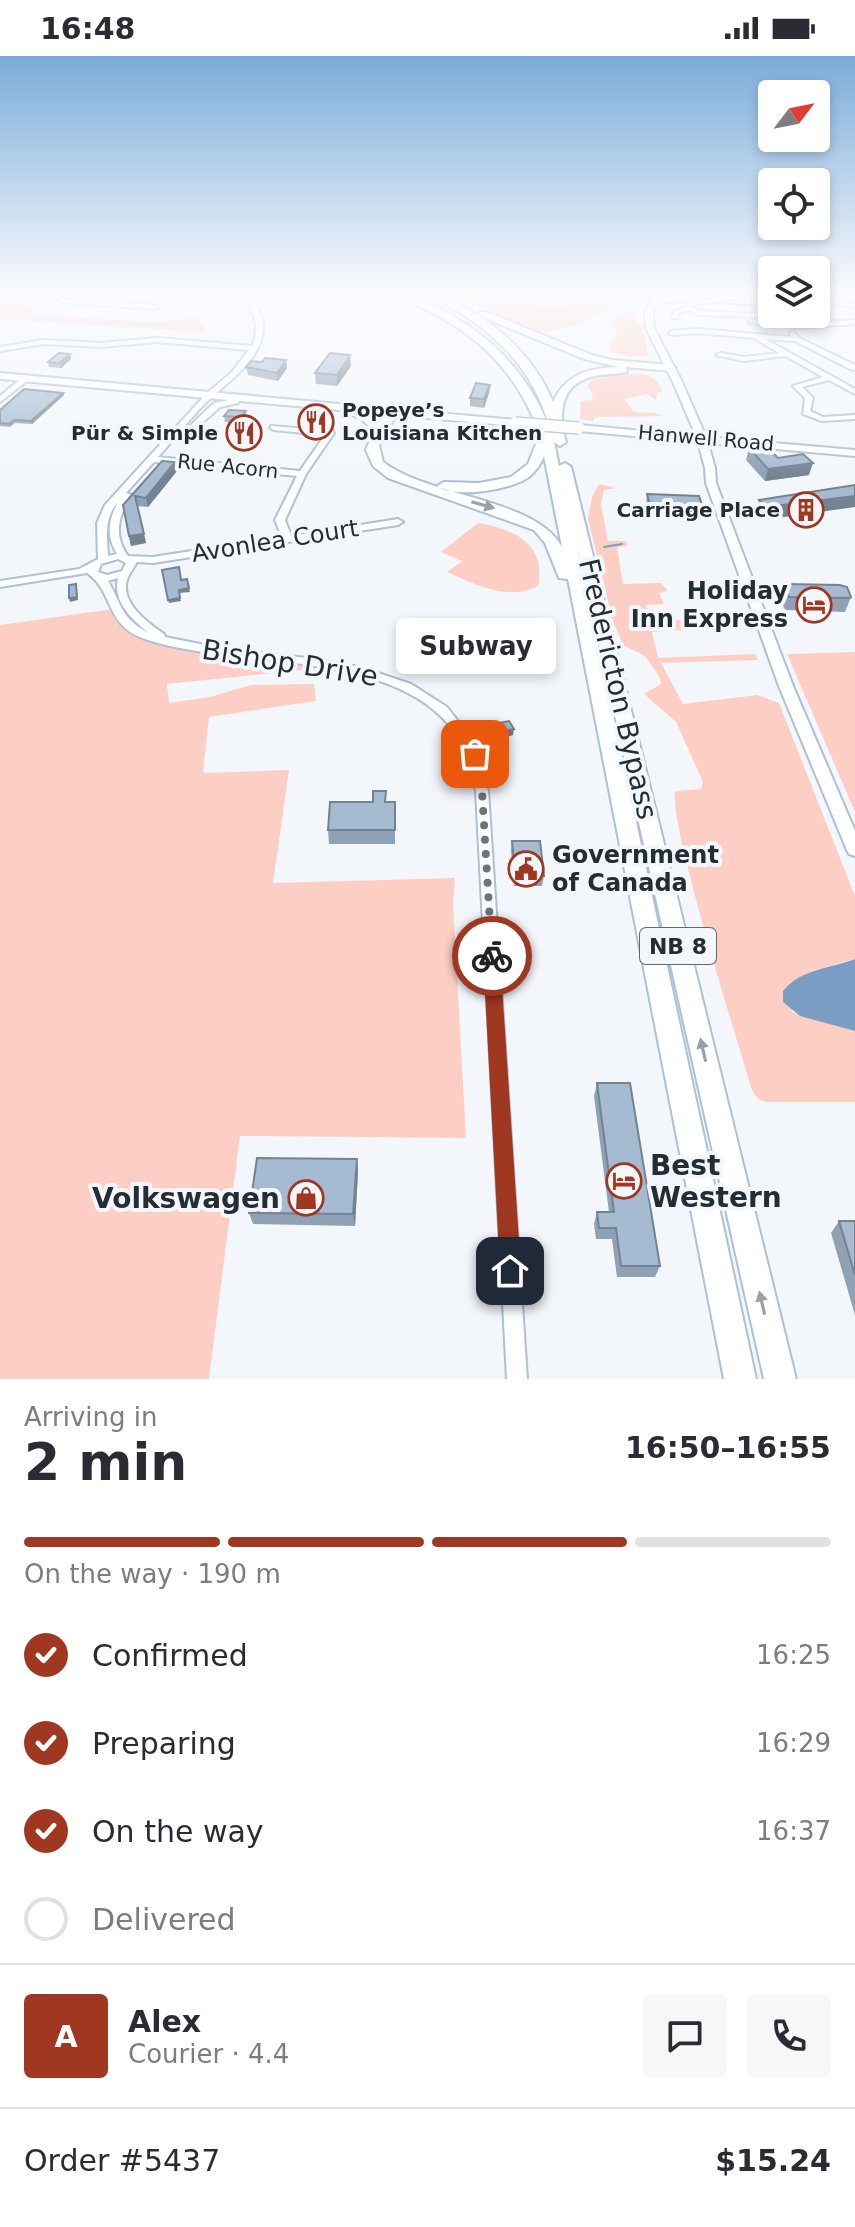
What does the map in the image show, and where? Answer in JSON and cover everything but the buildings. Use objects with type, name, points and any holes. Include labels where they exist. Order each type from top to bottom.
[{"type":"highway","name":"NB 8","points":[[500,355],[530,394],[546,434]]},
{"type":"highway","name":"NB 8","points":[[516,355],[542,385],[554,419]]},
{"type":"highway","points":[[583,355],[647,368]]},
{"type":"highway","points":[[647,368],[655,360],[663,367]]},
{"type":"highway","points":[[554,419],[559,394],[580,377],[613,370],[663,367]]},
{"type":"highway","points":[[347,410],[365,416],[381,430]]},
{"type":"highway","points":[[393,412],[381,448],[386,463],[412,479],[441,486],[471,488],[517,478],[533,465],[546,434]]},
{"type":"highway","points":[[393,412],[372,448],[373,457],[388,475],[518,516],[540,528],[553,542],[592,670]]},
{"type":"highway","name":"Fredericton Bypass","points":[[554,419],[780,1379]]},
{"type":"highway","name":"Fredericton Bypass","points":[[546,434],[740,1379]]},
{"type":"main road","points":[[658,355],[696,439],[703,473],[711,483],[786,686],[855,850]]},
{"type":"main road","points":[[659,355],[663,367]]},
{"type":"main road","name":"Hanwell Road","points":[[0,376],[696,439]]},
{"type":"main road","name":"Hanwell Road","points":[[159,391],[184,396],[393,412]]},
{"type":"main road","points":[[190,431],[217,405],[237,400]]},
{"type":"main road","points":[[663,435],[727,442]]},
{"type":"main road","points":[[696,439],[714,447],[727,442]]},
{"type":"main road","name":"Hanwell Road","points":[[727,442],[855,453]]},
{"type":"street","points":[[212,396],[247,355]]},
{"type":"street","points":[[720,355],[744,359],[779,355]]},
{"type":"street","points":[[786,355],[855,394]]},
{"type":"street","points":[[827,355],[855,368]]},
{"type":"street","points":[[0,400],[27,378]]},
{"type":"street","points":[[829,378],[797,386],[809,398],[806,412],[827,419],[855,417]]},
{"type":"street","name":"Bishop Drive","points":[[212,396],[190,431],[108,507],[102,523],[98,569],[113,609],[142,634],[215,651],[352,670],[390,679],[420,693],[446,712],[468,739],[475,754],[482,791],[517,1379]]},
{"type":"street","name":"Bishop Drive","points":[[166,640],[138,620],[126,604],[121,581],[127,565],[116,546],[115,515],[127,495],[212,396]]},
{"type":"street","points":[[274,428],[330,433],[302,474],[280,520],[288,539]]},
{"type":"street","name":"Rue Acorn","points":[[158,459],[302,474]]},
{"type":"street","name":"Avonlea Court","points":[[127,565],[398,522]]},
{"type":"street","points":[[0,584],[127,565]]},
{"type":"street","points":[[98,569],[114,578],[127,565]]},
{"type":"shaded area","points":[[639,374],[655,380],[663,391],[657,393],[656,400],[647,394],[624,399],[634,412],[663,416],[594,417],[594,421],[580,419],[581,401],[591,400],[593,395],[588,387],[590,380]]},
{"type":"shaded area","points":[[599,484],[616,488],[604,490],[601,504],[608,541],[626,541],[628,546],[617,547],[623,584],[661,583],[668,591],[659,593],[664,604],[646,605],[651,620],[685,620],[700,629],[652,632],[658,658],[755,654],[758,660],[661,663],[683,704],[757,695],[779,703],[855,896],[855,959],[812,971],[795,980],[792,1012],[855,1031],[855,1102],[766,1102],[758,1099],[752,1090],[692,883],[675,807],[676,791],[701,789],[703,782],[676,722],[644,694],[661,684],[660,678],[645,656],[623,645],[613,621],[588,519],[592,497]]},
{"type":"shaded area","points":[[478,523],[504,529],[525,541],[537,559],[538,586],[504,592],[447,572],[462,561],[441,552]]},
{"type":"shaded area","points":[[113,609],[154,639],[332,667],[167,684],[169,703],[210,697],[251,685],[314,684],[316,701],[209,717],[203,773],[289,770],[273,883],[455,878],[453,903],[466,1138],[240,1136],[209,1379],[0,1379],[0,625]]},
{"type":"shaded area","points":[[855,652],[855,812],[787,654]]},
{"type":"water","points":[[855,959],[855,1031],[800,1016],[783,1002],[783,991],[790,983],[816,970]]},
{"type":"waterway","points":[[604,547],[622,544]]},
{"type":"way so far","points":[[475,754],[482,791],[492,956]]},
{"type":"place","name":"Popeye’s Louisiana Kitchen","points":[[316,422]]},
{"type":"place","name":"Pür & Simple","points":[[244,433]]},
{"type":"place","name":"Carriage Place","points":[[806,510]]},
{"type":"place","name":"Holiday Inn Express","points":[[814,605]]},
{"type":"place","name":"Subway","points":[[475,754]]},
{"type":"place","name":"Government of Canada","points":[[526,869]]},
{"type":"place","name":"Best Western","points":[[624,1181]]},
{"type":"place","name":"Volkswagen","points":[[306,1198]]},
{"type":"route","points":[[492,956],[510,1271]]}]
